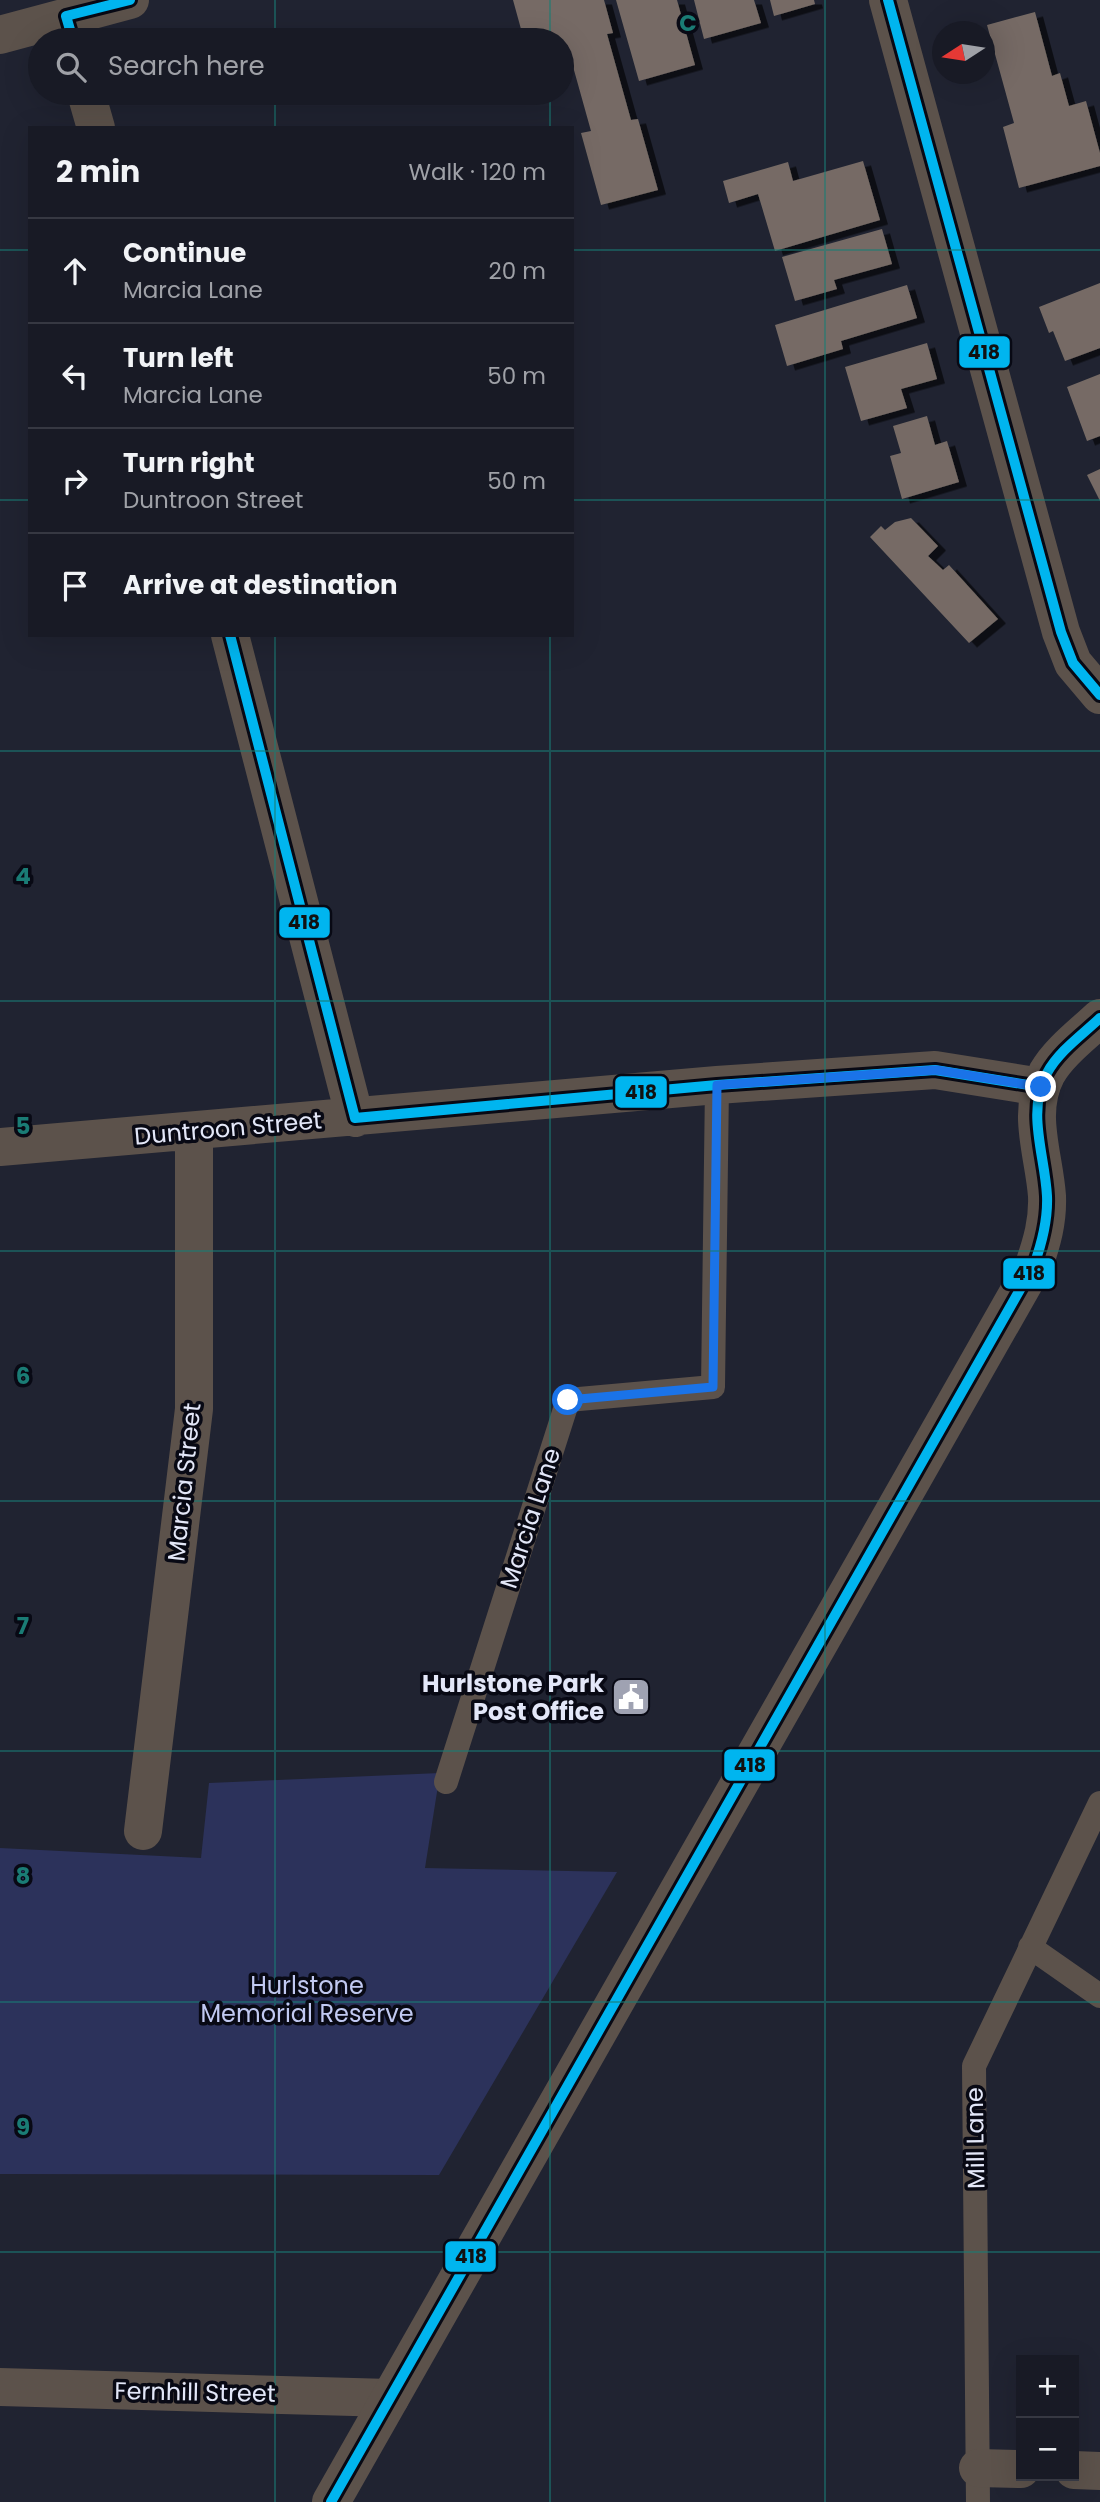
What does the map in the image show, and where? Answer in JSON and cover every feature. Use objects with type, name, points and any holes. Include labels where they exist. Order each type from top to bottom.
[{"type":"street","points":[[888,0],[1061,632],[1073,663],[1100,695]]},
{"type":"street","points":[[69,28],[122,1]]},
{"type":"street","points":[[0,35],[28,32]]},
{"type":"street","points":[[89,105],[95,126]]},
{"type":"street","points":[[231,637],[355,1118]]},
{"type":"street","points":[[331,2502],[1034,1265],[1043,1239],[1047,1213],[1036,1121],[1050,1073],[1100,1018]]},
{"type":"street","name":"Duntroon Street","points":[[0,1147],[717,1085],[936,1070],[1050,1073]]},
{"type":"street","name":"Marcia Street","points":[[143,1831],[194,1409],[194,1132]]},
{"type":"street","name":"Fernhill Street","points":[[0,2387],[390,2398]]},
{"type":"street","points":[[1079,2470],[1100,2471]]},
{"type":"street","points":[[978,2485],[1016,2471]]},
{"type":"lane","name":"Marcia Lane","points":[[446,1782],[568,1400],[713,1387],[717,1085]]},
{"type":"lane","name":"Mill Lane","points":[[978,2485],[974,2066],[1100,1803]]},
{"type":"lane","points":[[1030,1947],[1100,1996]]},
{"type":"green space","name":"Hurlstone Memorial Reserve","points":[[440,1773],[425,1868],[617,1872],[439,2175],[0,2174],[0,1848],[201,1858],[209,1783]]},
{"type":"building","points":[[513,0],[604,0],[613,33],[607,34],[631,120],[638,119],[658,190],[601,205],[581,133],[591,131],[574,70],[574,28],[521,28]]},
{"type":"building","points":[[616,0],[677,0],[695,65],[639,81]]},
{"type":"building","points":[[694,0],[754,0],[761,23],[704,39]]},
{"type":"building","points":[[770,0],[814,0],[815,4],[774,16]]},
{"type":"building","points":[[1035,12],[1052,76],[1060,73],[1069,106],[1086,101],[1100,153],[1100,166],[1019,188],[1003,127],[1014,123],[995,54],[995,23]]},
{"type":"building","points":[[863,161],[880,220],[775,251],[758,194],[729,203],[723,181],[788,162],[793,181]]},
{"type":"building","points":[[882,229],[892,264],[834,280],[837,289],[795,301],[782,257]]},
{"type":"building","points":[[1100,283],[1100,348],[1065,361],[1053,331],[1049,333],[1039,307]]},
{"type":"building","points":[[907,285],[917,318],[841,341],[843,349],[787,366],[775,325]]},
{"type":"building","points":[[927,343],[937,379],[901,389],[907,408],[861,421],[845,367]]},
{"type":"building","points":[[1100,374],[1100,436],[1087,441],[1067,387]]},
{"type":"building","points":[[927,416],[935,445],[947,441],[959,482],[902,499],[890,456],[901,453],[893,426]]},
{"type":"building","points":[[1100,469],[1100,501],[1087,475]]},
{"type":"building","points":[[911,518],[938,546],[928,556],[943,570],[949,565],[998,619],[969,643],[870,537],[881,526],[885,530],[895,522]]},
{"type":"transit line","name":"418","points":[[70,28],[66,16],[130,0]]},
{"type":"transit line","name":"418","points":[[888,0],[1061,632],[1073,663],[1100,695]]},
{"type":"transit line","name":"418","points":[[231,637],[355,1118],[717,1085],[935,1070],[1041,1087]]},
{"type":"transit line","name":"418","points":[[331,2502],[1034,1265],[1047,1214],[1046,1181],[1037,1118],[1041,1088],[1047,1073],[1058,1058],[1100,1018]]},
{"type":"place","name":"Hurlstone Park Post Office","points":[[631,1697]]},
{"type":"route","points":[[568,1400],[713,1387],[717,1085],[936,1070],[1041,1087]]}]
